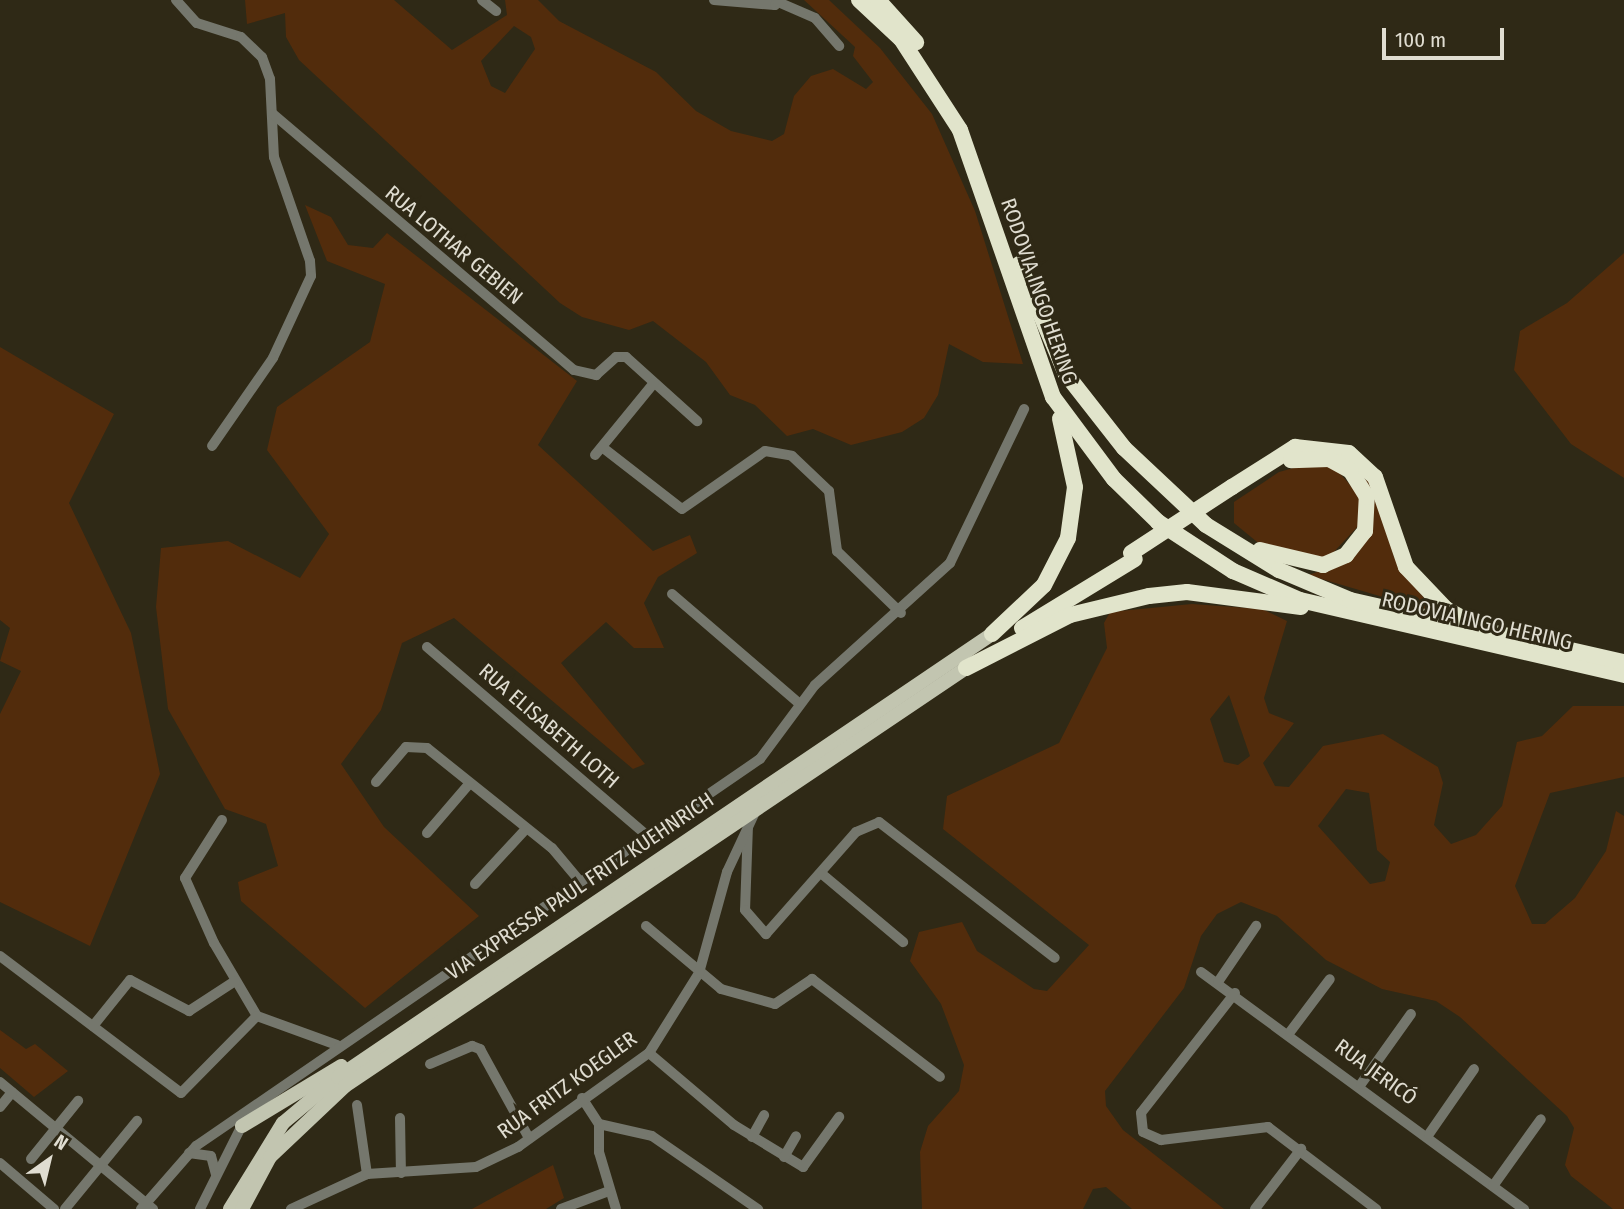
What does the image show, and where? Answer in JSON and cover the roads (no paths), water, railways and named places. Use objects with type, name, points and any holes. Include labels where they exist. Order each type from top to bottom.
[{"type":"highway","name":"RODOVIA INGO HERING","points":[[859,0],[901,39],[960,130],[1053,397],[1114,479],[1188,544],[1271,589],[1338,610],[1624,675]]},
{"type":"highway","name":"RODOVIA INGO HERING","points":[[878,0],[922,50],[970,128],[1035,312],[1066,374],[1124,449],[1206,525],[1323,590],[1527,642],[1624,662]]},
{"type":"highway","points":[[992,634],[1044,586],[1073,516],[1072,458],[1053,397]]},
{"type":"highway","points":[[966,668],[1295,447],[1349,453],[1375,477],[1395,549],[1421,587],[1477,626],[1527,642]]},
{"type":"highway","points":[[1206,525],[1275,557],[1323,565],[1353,549],[1368,521],[1358,478],[1329,459],[1277,465],[1233,490]]},
{"type":"highway","points":[[992,634],[1133,556]]},
{"type":"highway","points":[[966,668],[1070,615],[1149,596],[1187,592],[1338,610]]},
{"type":"main road","name":"VIA EXPRESSA PAUL FRITZ KUEHNRICH","points":[[230,1209],[244,1177],[283,1123],[386,1043],[992,634]]},
{"type":"main road","name":"VIA EXPRESSA PAUL FRITZ KUEHNRICH","points":[[242,1209],[277,1149],[345,1086],[757,806],[966,668]]},
{"type":"main road","points":[[242,1126],[386,1043]]},
{"type":"street","points":[[176,0],[197,23],[241,37],[256,50],[267,67],[273,114],[274,158],[311,276],[273,358],[212,446]]},
{"type":"street","points":[[482,0],[496,11]]},
{"type":"street","points":[[714,0],[779,1],[815,18],[839,46]]},
{"type":"street","name":"RUA LOTHAR GEBIEN","points":[[273,114],[573,370],[596,375],[616,357],[626,358],[654,383]]},
{"type":"street","points":[[697,421],[654,383],[598,451],[682,509],[778,448],[829,491],[837,551],[901,612]]},
{"type":"street","points":[[0,1082],[146,1207],[187,1154],[211,1136],[578,878],[760,759],[800,705],[836,664],[901,612],[965,540],[1024,409]]},
{"type":"street","points":[[672,594],[800,705]]},
{"type":"street","name":"RUA ELISABETH LOTH","points":[[427,647],[646,835]]},
{"type":"street","points":[[376,782],[417,743],[526,829],[578,878]]},
{"type":"street","points":[[427,832],[468,784]]},
{"type":"street","name":"RUA FRITZ KOEGLER","points":[[291,1209],[368,1174],[476,1167],[529,1138],[649,1053],[699,973],[723,881],[757,806]]},
{"type":"street","points":[[222,820],[185,878],[235,981],[257,1016],[337,1045]]},
{"type":"street","points":[[748,825],[745,910],[762,932],[772,933],[856,832],[879,822],[1055,958]]},
{"type":"street","points":[[475,884],[526,829]]},
{"type":"street","points":[[822,874],[903,942]]},
{"type":"street","points":[[646,926],[721,989],[775,1004],[811,979],[940,1077]]},
{"type":"street","points":[[1218,982],[1256,926]]},
{"type":"street","points":[[0,956],[181,1093],[257,1016]]},
{"type":"street","name":"RUA JERICÓ","points":[[1200,972],[1290,1032],[1429,1134],[1524,1209]]},
{"type":"street","points":[[1290,1032],[1330,979]]},
{"type":"street","points":[[93,1026],[130,980],[188,1011],[235,981]]},
{"type":"street","points":[[1235,993],[1138,1122],[1143,1132],[1161,1140],[1259,1125],[1301,1149],[1369,1207]]},
{"type":"street","points":[[1361,1084],[1411,1014]]},
{"type":"street","points":[[430,1064],[472,1046],[480,1049],[529,1138]]},
{"type":"street","points":[[649,1053],[752,1137],[803,1167],[839,1117]]},
{"type":"street","points":[[1429,1134],[1474,1069]]},
{"type":"street","points":[[0,1107],[12,1092]]},
{"type":"street","points":[[582,1098],[599,1124],[609,1191],[616,1209]]},
{"type":"street","points":[[31,1159],[78,1101]]},
{"type":"street","points":[[200,1209],[255,1104]]},
{"type":"street","points":[[357,1105],[368,1174]]},
{"type":"street","points":[[752,1137],[764,1115]]},
{"type":"street","points":[[400,1118],[401,1173]]},
{"type":"street","points":[[1493,1186],[1541,1119]]},
{"type":"street","points":[[65,1209],[137,1121]]},
{"type":"street","points":[[599,1124],[652,1136],[758,1209]]},
{"type":"street","points":[[211,1136],[242,1126]]},
{"type":"street","points":[[783,1157],[796,1136]]},
{"type":"street","points":[[1255,1209],[1301,1149]]},
{"type":"street","points":[[187,1154],[211,1156],[215,1180]]},
{"type":"street","points":[[0,1163],[54,1209]]},
{"type":"street","points":[[561,1209],[609,1191]]}]
